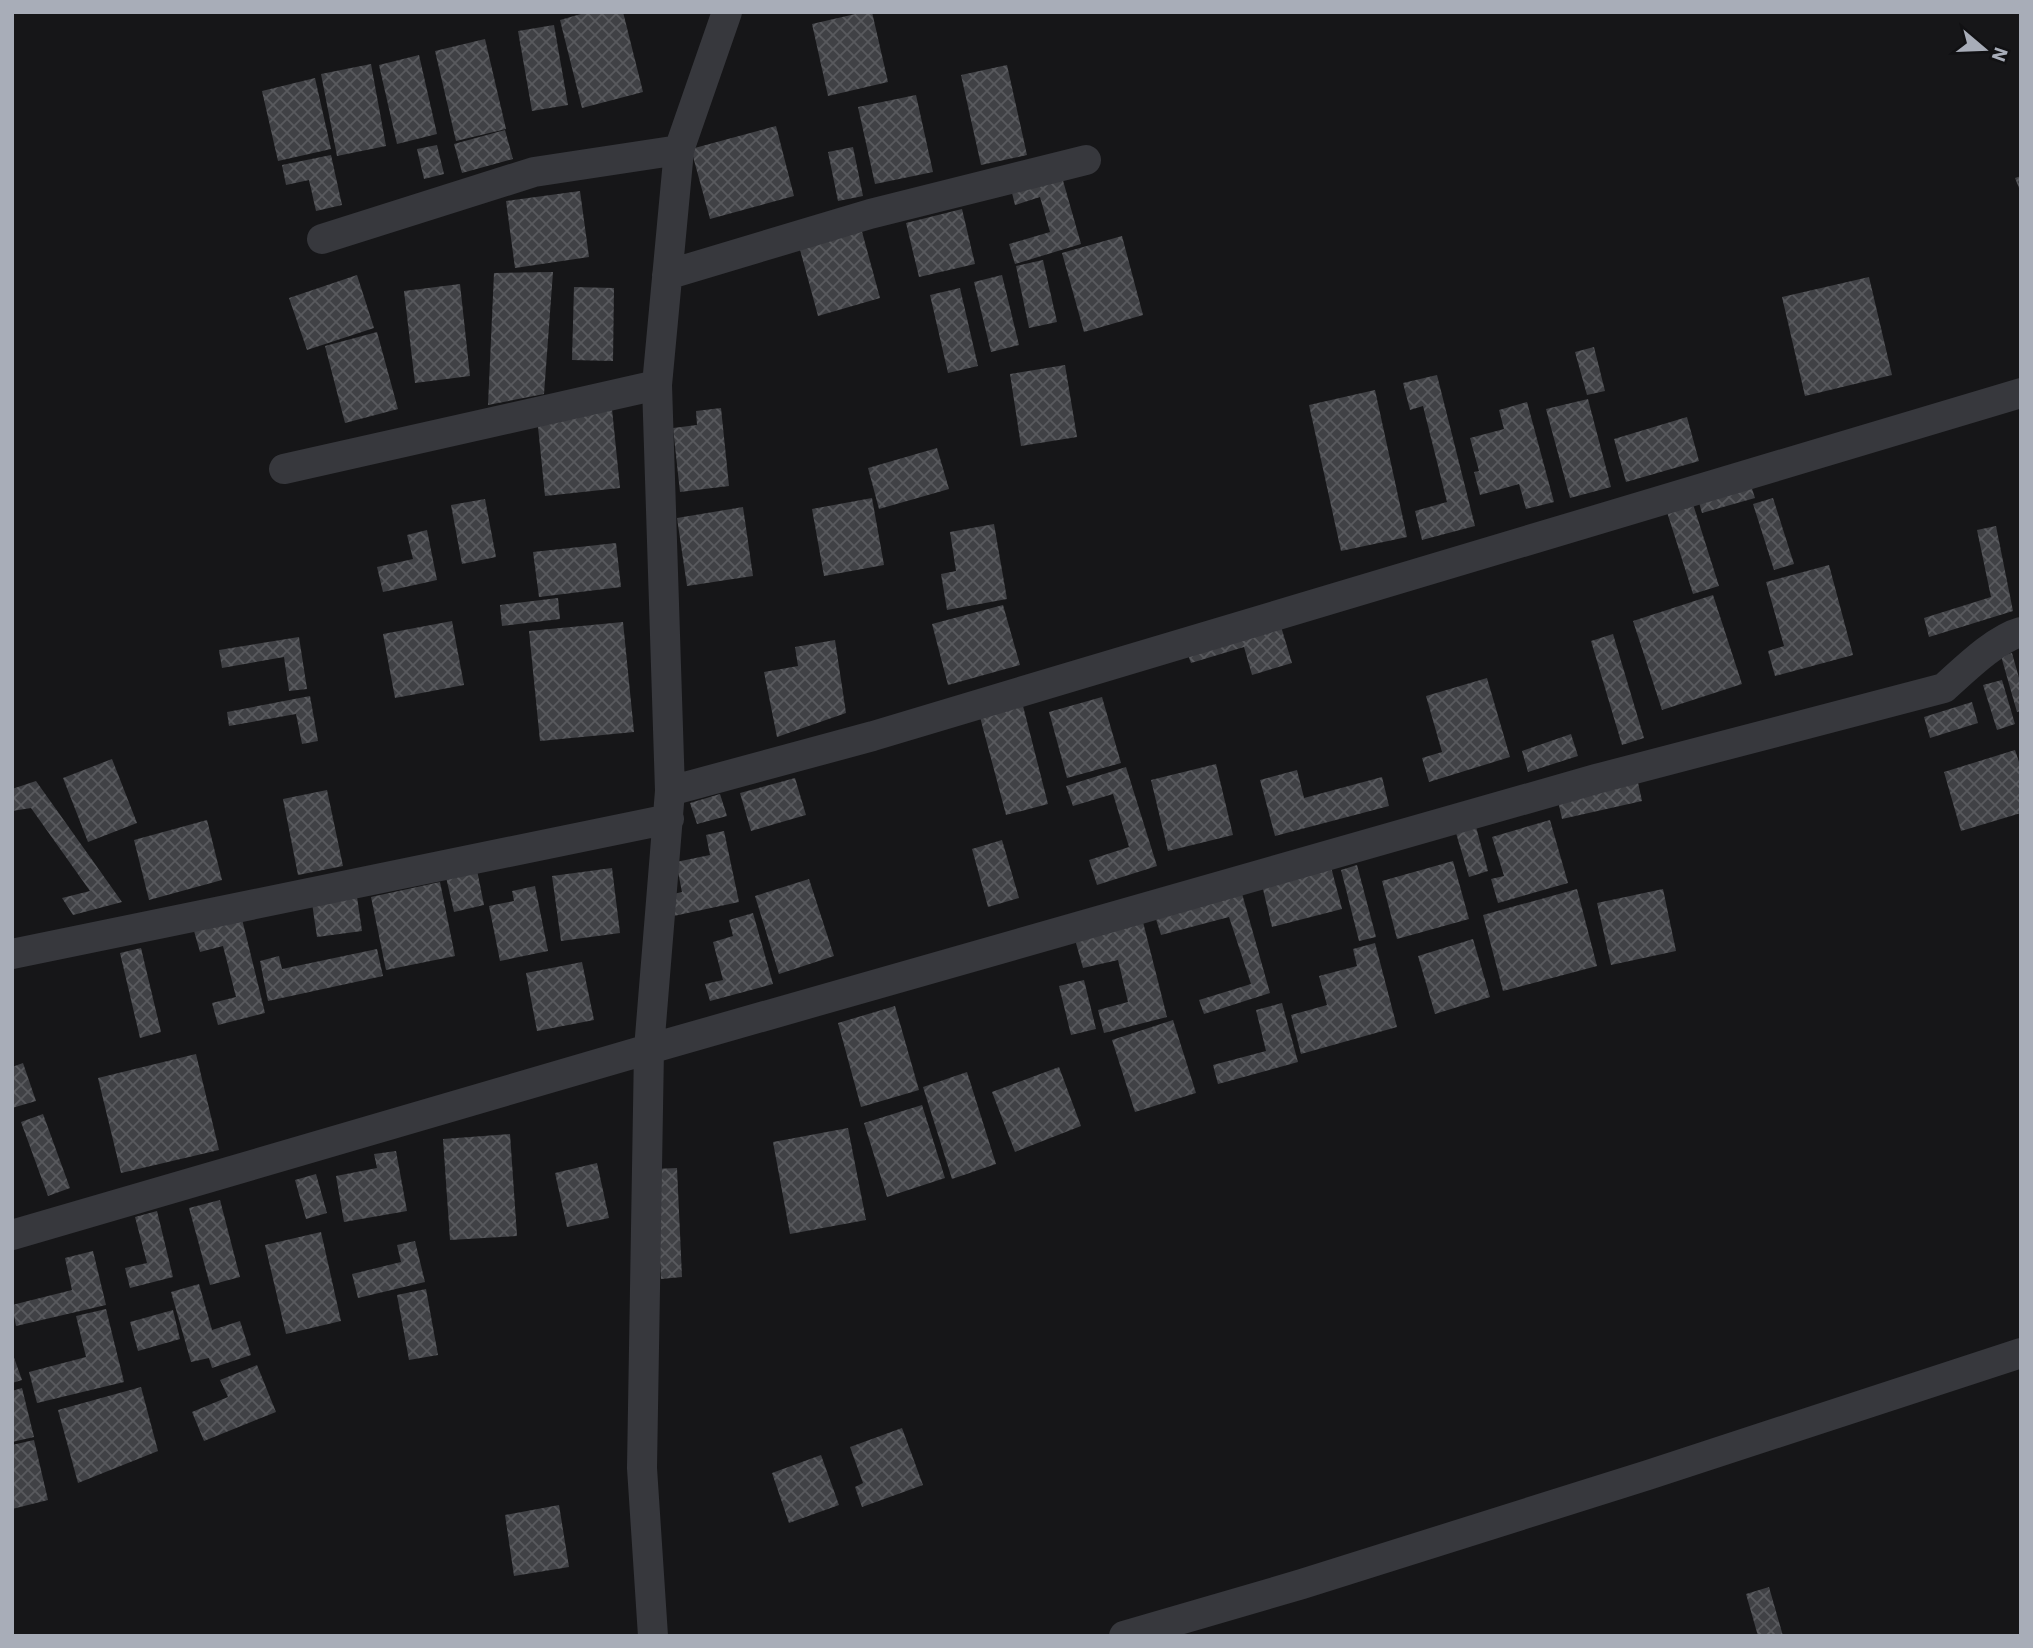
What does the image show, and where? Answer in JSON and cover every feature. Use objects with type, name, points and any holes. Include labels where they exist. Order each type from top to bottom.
[{"type":"street","points":[[653,1636],[642,1468],[649,1049],[670,805],[657,385],[679,150],[727,12]]},
{"type":"street","points":[[323,239],[534,172],[679,150]]},
{"type":"street","points":[[667,275],[870,214],[1086,160]]},
{"type":"street","points":[[284,469],[657,385]]},
{"type":"street","points":[[12,954],[670,805],[873,736],[2021,393]]},
{"type":"street","points":[[12,1235],[649,1049],[1597,779],[1944,688],[1980,656],[2021,632]]},
{"type":"street","points":[[1124,1636],[1648,1475],[2021,1353]]},
{"type":"building","points":[[588,12],[623,12],[643,92],[582,108],[560,20]]},
{"type":"building","points":[[872,12],[888,82],[828,96],[812,24]]},
{"type":"building","points":[[554,25],[568,105],[532,111],[518,31]]},
{"type":"building","points":[[485,39],[506,129],[456,141],[435,51]]},
{"type":"building","points":[[419,55],[437,134],[397,144],[379,65]]},
{"type":"building","points":[[371,64],[386,146],[337,156],[321,74]]},
{"type":"building","points":[[1007,65],[1027,155],[981,165],[961,75]]},
{"type":"building","points":[[315,78],[331,149],[278,161],[262,91]]},
{"type":"building","points":[[916,95],[933,172],[875,184],[858,107]]},
{"type":"building","points":[[776,126],[794,196],[710,219],[691,149]]},
{"type":"building","points":[[505,130],[513,159],[462,173],[454,144]]},
{"type":"building","points":[[437,145],[444,174],[424,179],[417,149]]},
{"type":"building","points":[[853,147],[863,196],[838,201],[828,152]]},
{"type":"building","points":[[331,155],[342,205],[316,211],[309,180],[286,185],[282,165]]},
{"type":"building","points":[[1060,170],[1081,244],[1015,264],[1009,244],[1050,232],[1040,197],[1015,205],[1010,185]]},
{"type":"building","points":[[2021,176],[2021,193],[2015,178]]},
{"type":"building","points":[[580,191],[589,257],[515,268],[506,201]]},
{"type":"building","points":[[962,209],[975,264],[919,277],[906,223]]},
{"type":"building","points":[[861,228],[880,298],[818,316],[799,246]]},
{"type":"building","points":[[1122,236],[1143,315],[1084,332],[1062,253]]},
{"type":"building","points":[[1043,260],[1057,322],[1029,328],[1016,266]]},
{"type":"building","points":[[553,272],[544,394],[488,405],[494,273]]},
{"type":"building","points":[[357,275],[374,328],[307,350],[289,298]]},
{"type":"building","points":[[1002,275],[1019,345],[991,352],[974,282]]},
{"type":"building","points":[[1869,277],[1892,375],[1805,396],[1782,297]]},
{"type":"building","points":[[460,284],[470,376],[415,383],[404,291]]},
{"type":"building","points":[[574,287],[614,288],[613,361],[572,360]]},
{"type":"building","points":[[960,288],[978,366],[948,373],[930,295]]},
{"type":"building","points":[[377,332],[398,409],[345,423],[325,346]]},
{"type":"building","points":[[1594,347],[1605,391],[1587,395],[1575,352]]},
{"type":"building","points":[[1065,365],[1077,437],[1021,446],[1010,374]]},
{"type":"building","points":[[1437,375],[1475,526],[1422,540],[1415,511],[1447,502],[1423,406],[1410,410],[1403,383]]},
{"type":"building","points":[[1375,390],[1407,537],[1341,551],[1309,405]]},
{"type":"building","points":[[1588,399],[1611,487],[1570,498],[1546,409]]},
{"type":"building","points":[[1527,402],[1554,502],[1526,509],[1519,484],[1480,495],[1474,472],[1479,471],[1470,438],[1504,429],[1499,410]]},
{"type":"building","points":[[721,408],[729,486],[680,492],[673,428],[697,425],[696,411]]},
{"type":"building","points":[[612,409],[620,488],[545,496],[537,417]]},
{"type":"building","points":[[1687,417],[1699,461],[1626,482],[1614,439]]},
{"type":"building","points":[[937,448],[949,489],[879,509],[868,468]]},
{"type":"building","points":[[1748,476],[1755,498],[1702,513],[1696,492]]},
{"type":"building","points":[[872,498],[884,565],[824,576],[812,509]]},
{"type":"building","points":[[1773,498],[1794,564],[1774,570],[1753,504]]},
{"type":"building","points":[[485,499],[496,557],[462,564],[451,505]]},
{"type":"building","points":[[1693,504],[1719,586],[1693,594],[1667,512]]},
{"type":"building","points":[[743,507],[753,576],[687,586],[677,518]]},
{"type":"building","points":[[994,524],[1007,599],[947,610],[941,574],[956,571],[950,532]]},
{"type":"building","points":[[1996,526],[2013,611],[1929,637],[1924,618],[1991,597],[1977,530]]},
{"type":"building","points":[[427,530],[437,580],[383,592],[377,567],[413,559],[407,535]]},
{"type":"building","points":[[616,543],[621,587],[539,597],[533,552]]},
{"type":"building","points":[[1829,565],[1853,655],[1775,676],[1768,651],[1784,646],[1766,582]]},
{"type":"building","points":[[1713,595],[1742,684],[1662,710],[1633,621]]},
{"type":"building","points":[[558,598],[560,619],[502,626],[500,605]]},
{"type":"building","points":[[1003,605],[1020,665],[948,685],[932,624]]},
{"type":"building","points":[[1279,620],[1292,663],[1252,675],[1244,647],[1191,663],[1186,649]]},
{"type":"building","points":[[452,621],[464,685],[395,698],[383,634]]},
{"type":"building","points":[[623,622],[634,732],[540,741],[529,631]]},
{"type":"building","points":[[1613,634],[1644,738],[1622,745],[1591,641]]},
{"type":"building","points":[[299,637],[307,689],[289,691],[284,657],[222,668],[219,650]]},
{"type":"building","points":[[835,640],[846,713],[777,737],[764,672],[798,666],[795,647]]},
{"type":"building","points":[[2012,653],[2021,685],[2021,711],[2017,712],[2001,656]]},
{"type":"building","points":[[1487,678],[1510,757],[1429,782],[1422,758],[1442,752],[1426,696]]},
{"type":"building","points":[[2002,680],[2015,724],[1997,730],[1983,685]]},
{"type":"building","points":[[310,696],[318,741],[302,744],[296,714],[229,726],[227,712]]},
{"type":"building","points":[[1102,697],[1121,763],[1067,778],[1049,712]]},
{"type":"building","points":[[1972,702],[1978,723],[1930,738],[1924,717]]},
{"type":"building","points":[[1023,706],[1048,804],[1006,815],[980,717]]},
{"type":"building","points":[[1571,734],[1578,756],[1528,772],[1522,751]]},
{"type":"building","points":[[2015,750],[2021,768],[2021,813],[1961,831],[1944,772]]},
{"type":"building","points":[[112,759],[137,823],[88,842],[63,778]]},
{"type":"building","points":[[1216,764],[1233,835],[1168,851],[1151,780]]},
{"type":"building","points":[[1126,767],[1157,866],[1097,885],[1089,860],[1129,847],[1113,794],[1073,806],[1066,786]]},
{"type":"building","points":[[1297,770],[1304,798],[1382,777],[1389,806],[1275,836],[1260,780]]},
{"type":"building","points":[[795,778],[806,815],[751,831],[740,793]]},
{"type":"building","points":[[1637,778],[1642,801],[1562,819],[1557,796]]},
{"type":"building","points":[[36,781],[122,902],[73,915],[62,898],[90,891],[31,808],[12,811],[12,789]]},
{"type":"building","points":[[327,790],[343,866],[298,875],[283,799]]},
{"type":"building","points":[[720,794],[727,816],[697,824],[690,803]]},
{"type":"building","points":[[207,820],[222,880],[149,900],[134,840]]},
{"type":"building","points":[[1550,820],[1568,883],[1498,903],[1491,879],[1504,876],[1492,837]]},
{"type":"building","points":[[1476,827],[1488,871],[1469,877],[1456,833]]},
{"type":"building","points":[[724,831],[739,902],[669,917],[665,896],[682,892],[676,862],[710,855],[706,835]]},
{"type":"building","points":[[1002,840],[1019,898],[988,907],[972,849]]},
{"type":"building","points":[[1453,861],[1469,919],[1397,939],[1382,881]]},
{"type":"building","points":[[1357,865],[1376,937],[1359,941],[1341,870]]},
{"type":"building","points":[[1331,867],[1342,909],[1272,927],[1262,885]]},
{"type":"building","points":[[612,868],[620,933],[561,941],[552,876]]},
{"type":"building","points":[[477,870],[484,905],[454,912],[446,877]]},
{"type":"building","points":[[809,879],[834,956],[779,974],[755,896]]},
{"type":"building","points":[[440,882],[455,956],[386,970],[371,897]]},
{"type":"building","points":[[535,886],[548,951],[500,961],[489,906],[514,901],[512,891]]},
{"type":"building","points":[[1577,889],[1597,966],[1503,991],[1483,915]]},
{"type":"building","points":[[1663,889],[1676,951],[1611,965],[1597,903]]},
{"type":"building","points":[[1241,890],[1270,993],[1204,1014],[1199,1000],[1251,984],[1229,917],[1161,935],[1154,913]]},
{"type":"building","points":[[357,897],[362,931],[317,937],[312,903]]},
{"type":"building","points":[[753,913],[773,984],[710,1001],[705,984],[723,980],[713,942],[733,936],[729,920]]},
{"type":"building","points":[[1142,918],[1167,1017],[1104,1033],[1098,1010],[1128,1002],[1118,960],[1083,968],[1074,936]]},
{"type":"building","points":[[242,919],[265,1013],[218,1025],[212,1003],[236,997],[223,946],[200,952],[194,931]]},
{"type":"building","points":[[1473,939],[1490,997],[1435,1014],[1418,956]]},
{"type":"building","points":[[1375,943],[1397,1027],[1301,1054],[1291,1015],[1327,1005],[1319,976],[1357,966],[1353,949]]},
{"type":"building","points":[[141,948],[161,1032],[140,1038],[120,953]]},
{"type":"building","points":[[377,949],[383,976],[268,1001],[260,961],[279,956],[282,969]]},
{"type":"building","points":[[582,962],[594,1020],[537,1031],[526,973]]},
{"type":"building","points":[[1084,980],[1096,1029],[1071,1035],[1059,986]]},
{"type":"building","points":[[1282,1003],[1298,1062],[1218,1084],[1213,1065],[1266,1051],[1256,1010]]},
{"type":"building","points":[[895,1006],[919,1090],[861,1107],[838,1023]]},
{"type":"building","points":[[1173,1020],[1196,1093],[1135,1112],[1112,1040]]},
{"type":"building","points":[[196,1054],[219,1150],[121,1173],[98,1078]]},
{"type":"building","points":[[23,1063],[36,1101],[12,1108],[12,1067]]},
{"type":"building","points":[[1059,1067],[1081,1126],[1015,1152],[992,1092]]},
{"type":"building","points":[[967,1072],[996,1164],[952,1179],[923,1087]]},
{"type":"building","points":[[922,1105],[945,1178],[887,1197],[864,1123]]},
{"type":"building","points":[[43,1114],[70,1188],[48,1196],[21,1122]]},
{"type":"building","points":[[848,1128],[866,1220],[790,1234],[773,1142]]},
{"type":"building","points":[[510,1134],[517,1236],[450,1240],[443,1139]]},
{"type":"building","points":[[396,1151],[407,1211],[344,1222],[336,1176],[377,1168],[374,1154]]},
{"type":"building","points":[[597,1163],[609,1218],[567,1227],[555,1173]]},
{"type":"building","points":[[677,1168],[682,1277],[661,1279],[655,1169]]},
{"type":"building","points":[[316,1174],[327,1213],[306,1219],[295,1180]]},
{"type":"building","points":[[220,1200],[240,1277],[210,1285],[189,1208]]},
{"type":"building","points":[[157,1211],[173,1277],[130,1288],[125,1268],[147,1263],[135,1217]]},
{"type":"building","points":[[321,1232],[341,1321],[286,1334],[265,1245]]},
{"type":"building","points":[[415,1241],[425,1282],[358,1298],[352,1274],[401,1262],[397,1245]]},
{"type":"building","points":[[93,1251],[106,1305],[16,1326],[12,1305],[72,1290],[65,1258]]},
{"type":"building","points":[[199,1284],[212,1330],[240,1321],[251,1355],[212,1368],[209,1358],[191,1362],[171,1292]]},
{"type":"building","points":[[426,1289],[438,1355],[409,1360],[397,1295]]},
{"type":"building","points":[[106,1309],[124,1382],[37,1403],[29,1372],[86,1357],[76,1316]]},
{"type":"building","points":[[173,1310],[180,1339],[138,1351],[130,1322]]},
{"type":"building","points":[[12,1352],[22,1380],[12,1383]]},
{"type":"building","points":[[257,1365],[276,1412],[204,1441],[192,1412],[228,1397],[220,1380]]},
{"type":"building","points":[[141,1387],[158,1451],[78,1483],[58,1410]]},
{"type":"building","points":[[22,1388],[34,1437],[12,1442],[12,1391]]},
{"type":"building","points":[[902,1428],[923,1485],[862,1507],[855,1487],[863,1483],[850,1447]]},
{"type":"building","points":[[34,1440],[48,1500],[12,1509],[12,1445]]},
{"type":"building","points":[[821,1455],[839,1505],[789,1523],[772,1473]]},
{"type":"building","points":[[559,1505],[569,1567],[514,1576],[505,1515]]},
{"type":"building","points":[[1769,1587],[1783,1636],[1758,1636],[1746,1594]]}]
